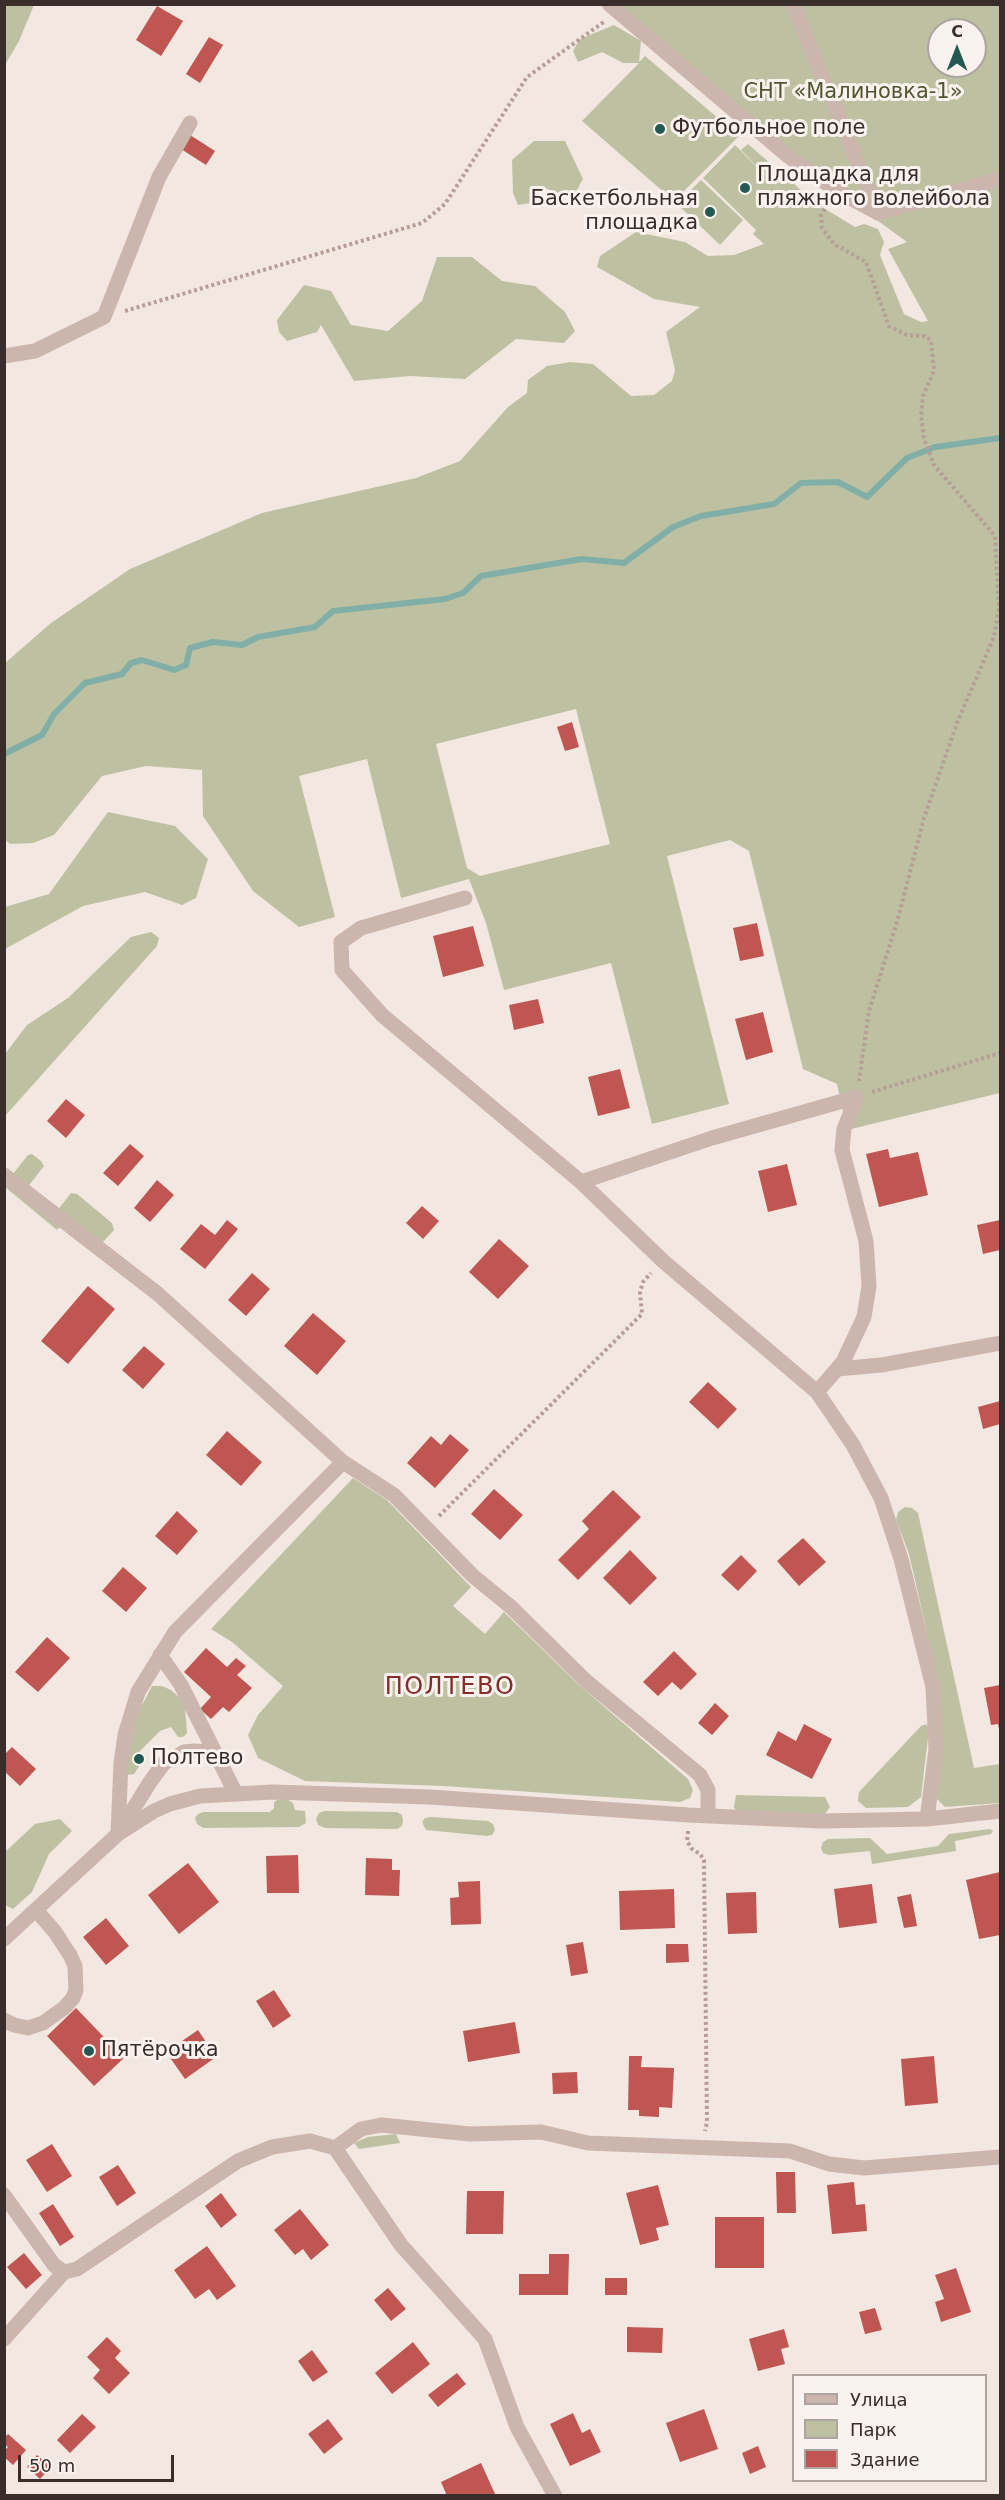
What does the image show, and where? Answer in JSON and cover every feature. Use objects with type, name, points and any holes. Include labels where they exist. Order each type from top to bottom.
[{"type":"street","points":[[793,4],[878,213]]},
{"type":"street","points":[[613,8],[788,156],[837,191],[878,213],[1000,179]]},
{"type":"street","points":[[4,356],[35,351],[104,317],[159,177],[190,123]]},
{"type":"street","points":[[465,898],[361,928],[341,942],[342,970],[381,1015],[581,1182],[663,1261],[817,1392],[853,1445],[881,1498],[902,1559],[933,1687],[936,1749],[927,1819]]},
{"type":"street","points":[[581,1182],[712,1138],[857,1097]]},
{"type":"street","points":[[817,1392],[843,1362],[864,1317],[869,1286],[866,1241],[842,1150],[844,1129],[857,1097]]},
{"type":"street","points":[[4,1175],[158,1294],[343,1462],[394,1495],[428,1527],[473,1576],[511,1607],[586,1681],[700,1775],[708,1790],[708,1816]]},
{"type":"street","points":[[837,1369],[881,1365],[1000,1343]]},
{"type":"street","points":[[118,1834],[118,1789],[125,1735],[138,1692],[160,1655],[175,1632],[343,1462]]},
{"type":"street","points":[[160,1655],[181,1685],[236,1794]]},
{"type":"street","points":[[118,1834],[164,1762],[184,1752],[212,1752],[218,1756]]},
{"type":"street","points":[[4,1939],[118,1834],[154,1811],[200,1796],[273,1792],[430,1797],[688,1815],[821,1821],[927,1819],[1000,1811]]},
{"type":"street","points":[[4,2020],[28,2028],[43,2023],[64,2008],[73,1998],[76,1990],[75,1966],[72,1960],[55,1932],[36,1910]]},
{"type":"street","points":[[335,2148],[362,2129],[381,2125],[470,2134],[541,2132],[588,2143],[790,2151],[829,2164],[864,2168],[1000,2157]]},
{"type":"street","points":[[4,2339],[64,2272],[76,2269],[238,2162],[272,2147],[310,2141],[335,2148],[400,2245],[485,2339],[517,2427],[555,2496]]},
{"type":"street","points":[[4,2195],[54,2265],[64,2272]]},
{"type":"path","points":[[104,317],[422,223],[445,204],[527,76],[613,8]]},
{"type":"path","points":[[837,191],[820,215],[822,228],[834,243],[866,262],[890,326],[907,335],[924,336],[931,340],[934,371],[923,396],[921,415],[924,439],[934,465],[995,536],[999,608],[994,637],[957,723],[924,818],[897,922],[869,1011],[857,1097],[1000,1053]]},
{"type":"path","points":[[428,1527],[642,1314],[640,1292],[643,1282],[663,1261]]},
{"type":"path","points":[[688,1815],[687,1841],[704,1860],[707,2122],[700,2149]]},
{"type":"green space","points":[[5,4],[34,5],[19,41],[5,65]]},
{"type":"green space","name":"СНТ «Малиновка-1»","points":[[609,5],[1000,5],[1000,1093],[847,1130],[837,1084],[803,1069],[749,851],[730,840],[667,856],[729,1104],[652,1124],[611,963],[504,990],[486,923],[469,879],[401,898],[367,759],[299,776],[335,917],[299,927],[253,891],[203,816],[202,770],[146,766],[102,776],[54,835],[33,843],[10,844],[5,840],[4,664],[51,623],[130,569],[262,513],[416,478],[460,461],[508,407],[527,393],[528,380],[547,366],[570,362],[593,364],[631,396],[654,395],[672,381],[675,370],[666,332],[700,307],[654,299],[597,267],[600,256],[636,232],[685,242],[708,256],[734,255],[764,244],[753,234],[756,230],[703,178],[735,145],[788,198],[741,150],[748,144],[817,204],[855,227],[864,224],[878,229],[884,242],[880,255],[904,314],[921,322],[928,321],[888,249],[907,242],[837,191]],"holes":[[[576,709],[610,844],[480,876],[467,868],[436,744]]]},
{"type":"green space","name":"Футбольное поле","points":[[614,25],[641,41],[639,62],[645,56],[739,136],[674,201],[582,121],[639,63],[623,63],[602,52],[578,62],[573,51],[580,39]]},
{"type":"green space","points":[[534,141],[565,141],[583,179],[573,197],[562,197],[544,187],[531,203],[518,205],[513,193],[512,160]]},
{"type":"green space","name":"Баскетбольная площадка","points":[[701,180],[743,220],[720,245],[677,204]]},
{"type":"green space","points":[[437,257],[472,257],[502,281],[535,286],[565,312],[575,331],[564,343],[516,339],[465,379],[410,376],[354,381],[321,325],[317,332],[287,341],[279,332],[277,320],[304,285],[331,291],[351,325],[388,331],[422,301]]},
{"type":"green space","points":[[108,812],[175,826],[208,859],[196,898],[182,905],[145,892],[83,906],[5,949],[5,907],[49,894]]},
{"type":"green space","points":[[151,932],[159,938],[157,946],[5,1116],[5,1054],[27,1025],[68,998],[131,937]]},
{"type":"green space","points":[[32,1154],[44,1166],[27,1188],[54,1215],[71,1193],[77,1194],[112,1223],[114,1230],[103,1242],[93,1242],[67,1220],[57,1230],[5,1187],[4,1178],[8,1180],[28,1155]]},
{"type":"green space","points":[[353,1478],[387,1500],[471,1587],[453,1606],[485,1634],[504,1612],[579,1685],[688,1779],[693,1790],[690,1798],[680,1802],[443,1786],[305,1781],[258,1758],[248,1735],[258,1715],[283,1686],[232,1642],[211,1629]]},
{"type":"green space","points":[[905,1507],[912,1508],[918,1513],[974,1768],[1000,1764],[1000,1803],[945,1807],[937,1799],[939,1685],[909,1554],[896,1520],[898,1512]]},
{"type":"green space","points":[[152,1686],[162,1686],[180,1698],[185,1708],[187,1733],[183,1737],[178,1737],[171,1727],[160,1731],[133,1758],[140,1765],[134,1774],[127,1775],[128,1751],[140,1709]]},
{"type":"green space","points":[[926,1724],[929,1729],[921,1797],[908,1807],[866,1808],[858,1801],[859,1792],[921,1726]]},
{"type":"green space","points":[[736,1795],[825,1797],[830,1807],[824,1815],[737,1812],[734,1807]]},
{"type":"green space","points":[[287,1799],[293,1803],[295,1810],[305,1811],[306,1823],[299,1827],[203,1828],[197,1824],[195,1818],[203,1812],[270,1812],[274,1808],[274,1802]]},
{"type":"green space","points":[[325,1811],[397,1812],[402,1815],[403,1821],[402,1826],[397,1829],[325,1828],[318,1825],[316,1819],[319,1813]]},
{"type":"green space","points":[[425,1818],[488,1821],[493,1824],[495,1830],[492,1835],[487,1836],[426,1830],[422,1822]]},
{"type":"green space","points":[[60,1819],[72,1831],[49,1854],[32,1892],[13,1909],[5,1905],[5,1852],[35,1824]]},
{"type":"green space","points":[[990,1829],[993,1831],[991,1834],[955,1841],[956,1851],[872,1864],[870,1851],[829,1855],[823,1853],[821,1848],[823,1842],[828,1839],[870,1838],[887,1854],[938,1846],[949,1834]]},
{"type":"green space","points":[[396,2134],[400,2143],[359,2149],[354,2143],[368,2137]]},
{"type":"building","points":[[157,6],[183,21],[161,56],[136,40]]},
{"type":"building","points":[[209,37],[223,45],[200,83],[186,74]]},
{"type":"building","points":[[190,135],[215,151],[206,165],[181,149]]},
{"type":"building","points":[[572,722],[579,747],[565,751],[557,727]]},
{"type":"building","points":[[757,923],[764,956],[740,961],[733,928]]},
{"type":"building","points":[[473,926],[484,966],[443,977],[433,936]]},
{"type":"building","points":[[538,999],[544,1023],[514,1030],[509,1005]]},
{"type":"building","points":[[763,1012],[773,1052],[746,1060],[735,1019]]},
{"type":"building","points":[[620,1069],[630,1108],[598,1116],[588,1077]]},
{"type":"building","points":[[66,1099],[85,1115],[66,1138],[47,1121]]},
{"type":"building","points":[[130,1144],[144,1156],[118,1186],[103,1173]]},
{"type":"building","points":[[888,1149],[890,1158],[918,1152],[928,1195],[879,1207],[866,1154]]},
{"type":"building","points":[[787,1164],[797,1205],[768,1212],[758,1171]]},
{"type":"building","points":[[157,1180],[174,1195],[150,1222],[134,1208]]},
{"type":"building","points":[[422,1206],[439,1221],[423,1239],[406,1223]]},
{"type":"building","points":[[227,1220],[238,1229],[205,1269],[180,1249],[201,1224],[215,1235]]},
{"type":"building","points":[[1000,1220],[1000,1250],[983,1254],[977,1225]]},
{"type":"building","points":[[499,1239],[529,1266],[498,1299],[469,1272]]},
{"type":"building","points":[[252,1273],[270,1289],[246,1316],[228,1300]]},
{"type":"building","points":[[88,1286],[115,1309],[68,1364],[41,1341]]},
{"type":"building","points":[[313,1313],[346,1341],[317,1375],[284,1346]]},
{"type":"building","points":[[144,1346],[165,1364],[143,1389],[122,1370]]},
{"type":"building","points":[[708,1382],[737,1409],[718,1429],[689,1402]]},
{"type":"building","points":[[1000,1401],[1000,1424],[983,1429],[978,1407]]},
{"type":"building","points":[[227,1431],[262,1462],[241,1486],[206,1455]]},
{"type":"building","points":[[450,1434],[469,1450],[435,1488],[407,1463],[431,1436],[441,1445]]},
{"type":"building","points":[[494,1489],[523,1515],[500,1540],[471,1514]]},
{"type":"building","points":[[613,1490],[641,1517],[578,1580],[558,1560],[589,1529],[582,1521]]},
{"type":"building","points":[[177,1511],[198,1531],[177,1555],[155,1536]]},
{"type":"building","points":[[803,1538],[826,1562],[799,1586],[777,1561]]},
{"type":"building","points":[[630,1550],[657,1578],[630,1605],[603,1578]]},
{"type":"building","points":[[741,1555],[757,1571],[738,1591],[721,1575]]},
{"type":"building","points":[[123,1567],[147,1588],[126,1612],[102,1591]]},
{"type":"building","points":[[47,1637],[70,1658],[38,1692],[15,1672]]},
{"type":"building","points":[[206,1648],[227,1667],[236,1658],[246,1666],[237,1675],[252,1688],[229,1712],[223,1707],[211,1719],[200,1709],[211,1697],[184,1672]]},
{"type":"building","points":[[674,1651],[697,1674],[681,1690],[672,1682],[658,1696],[643,1682]]},
{"type":"building","points":[[1000,1685],[999,1729],[998,1724],[991,1725],[984,1688]]},
{"type":"building","points":[[715,1703],[729,1716],[712,1735],[698,1723]]},
{"type":"building","points":[[804,1724],[832,1739],[812,1779],[766,1755],[778,1731],[796,1741]]},
{"type":"building","points":[[12,1747],[36,1769],[20,1786],[4,1771],[4,1755]]},
{"type":"building","points":[[298,1855],[299,1893],[267,1893],[266,1856]]},
{"type":"building","points":[[366,1858],[392,1859],[392,1870],[400,1870],[399,1896],[365,1895]]},
{"type":"building","points":[[188,1863],[219,1902],[179,1934],[148,1895]]},
{"type":"building","points":[[1000,1872],[1000,1935],[979,1939],[966,1880]]},
{"type":"building","points":[[480,1881],[481,1924],[451,1925],[450,1898],[459,1897],[458,1882]]},
{"type":"building","points":[[872,1884],[877,1923],[839,1928],[834,1889]]},
{"type":"building","points":[[674,1889],[675,1928],[620,1930],[619,1891]]},
{"type":"building","points":[[756,1892],[757,1933],[728,1934],[726,1893]]},
{"type":"building","points":[[911,1894],[917,1926],[904,1928],[897,1897]]},
{"type":"building","points":[[106,1918],[129,1946],[106,1965],[83,1937]]},
{"type":"building","points":[[583,1942],[588,1973],[571,1976],[566,1945]]},
{"type":"building","points":[[666,1944],[688,1944],[689,1962],[666,1963]]},
{"type":"building","points":[[274,1990],[291,2016],[273,2028],[256,2001]]},
{"type":"building","name":"Пятёрочка","points":[[76,2008],[124,2058],[94,2086],[47,2036]]},
{"type":"building","points":[[515,2022],[520,2053],[468,2062],[463,2031]]},
{"type":"building","points":[[198,2030],[216,2057],[185,2079],[166,2052]]},
{"type":"building","points":[[629,2056],[642,2056],[641,2067],[674,2068],[672,2108],[659,2107],[659,2117],[639,2116],[639,2110],[628,2110]]},
{"type":"building","points":[[934,2056],[938,2103],[905,2106],[901,2059]]},
{"type":"building","points":[[577,2072],[578,2093],[553,2094],[552,2073]]},
{"type":"building","points":[[52,2144],[72,2176],[47,2192],[26,2160]]},
{"type":"building","points":[[118,2165],[136,2193],[117,2206],[99,2177]]},
{"type":"building","points":[[776,2172],[795,2172],[796,2213],[777,2213]]},
{"type":"building","points":[[854,2182],[856,2205],[865,2204],[867,2231],[832,2234],[827,2185]]},
{"type":"building","points":[[658,2185],[669,2225],[656,2228],[659,2240],[640,2245],[626,2193]]},
{"type":"building","points":[[467,2191],[504,2191],[503,2234],[466,2234]]},
{"type":"building","points":[[221,2193],[237,2215],[221,2228],[205,2206]]},
{"type":"building","points":[[53,2204],[74,2237],[60,2246],[39,2213]]},
{"type":"building","points":[[300,2209],[329,2245],[311,2260],[303,2249],[295,2255],[274,2230]]},
{"type":"building","points":[[715,2217],[764,2217],[764,2268],[715,2268]]},
{"type":"building","points":[[207,2246],[236,2286],[217,2300],[209,2289],[195,2299],[174,2270]]},
{"type":"building","points":[[24,2253],[42,2275],[26,2289],[7,2267]]},
{"type":"building","points":[[549,2254],[569,2254],[568,2295],[519,2295],[519,2274],[549,2274]]},
{"type":"building","points":[[956,2268],[971,2312],[941,2322],[935,2302],[944,2299],[935,2275]]},
{"type":"building","points":[[605,2278],[627,2278],[627,2295],[605,2295]]},
{"type":"building","points":[[388,2288],[406,2309],[391,2321],[374,2300]]},
{"type":"building","points":[[875,2308],[882,2330],[865,2334],[859,2312]]},
{"type":"building","points":[[627,2327],[663,2328],[662,2353],[627,2352]]},
{"type":"building","points":[[784,2329],[789,2347],[781,2349],[785,2364],[758,2371],[749,2339]]},
{"type":"building","points":[[107,2337],[121,2351],[115,2358],[130,2373],[109,2394],[93,2378],[100,2370],[87,2357]]},
{"type":"building","points":[[413,2342],[430,2364],[392,2394],[375,2373]]},
{"type":"building","points":[[312,2350],[328,2372],[313,2382],[298,2361]]},
{"type":"building","points":[[457,2373],[466,2384],[438,2407],[428,2395]]},
{"type":"building","points":[[704,2409],[718,2449],[680,2462],[666,2423]]},
{"type":"building","points":[[573,2413],[582,2433],[590,2429],[601,2452],[570,2466],[550,2424]]},
{"type":"building","points":[[82,2414],[96,2427],[70,2453],[57,2440]]},
{"type":"building","points":[[328,2419],[343,2439],[324,2454],[308,2434]]},
{"type":"building","points":[[8,2434],[26,2450],[13,2465],[4,2457],[4,2451],[8,2447],[4,2444],[4,2438]]},
{"type":"building","points":[[758,2446],[766,2467],[750,2474],[742,2453]]},
{"type":"building","points":[[37,2455],[51,2467],[40,2479],[27,2467]]},
{"type":"building","points":[[481,2463],[496,2496],[447,2496],[441,2482]]},
{"type":"waterway","points":[[4,754],[42,735],[54,714],[85,683],[122,674],[131,663],[142,660],[174,670],[186,665],[190,648],[213,642],[242,645],[258,637],[315,627],[333,611],[445,599],[463,593],[481,576],[582,559],[624,563],[673,527],[701,516],[774,504],[801,483],[838,482],[867,497],[907,458],[935,447],[1000,438]]},
{"type":"place","name":"Футбольное поле","points":[[660,129]]},
{"type":"place","name":"Площадка для пляжного волейбола","points":[[745,188]]},
{"type":"place","name":"Баскетбольная площадка","points":[[710,212]]},
{"type":"place","name":"Полтево","points":[[139,1759]]},
{"type":"place","name":"Пятёрочка","points":[[89,2051]]},
{"type":"district","name":"ПОЛТЕВО","points":[[450,1688]]}]
